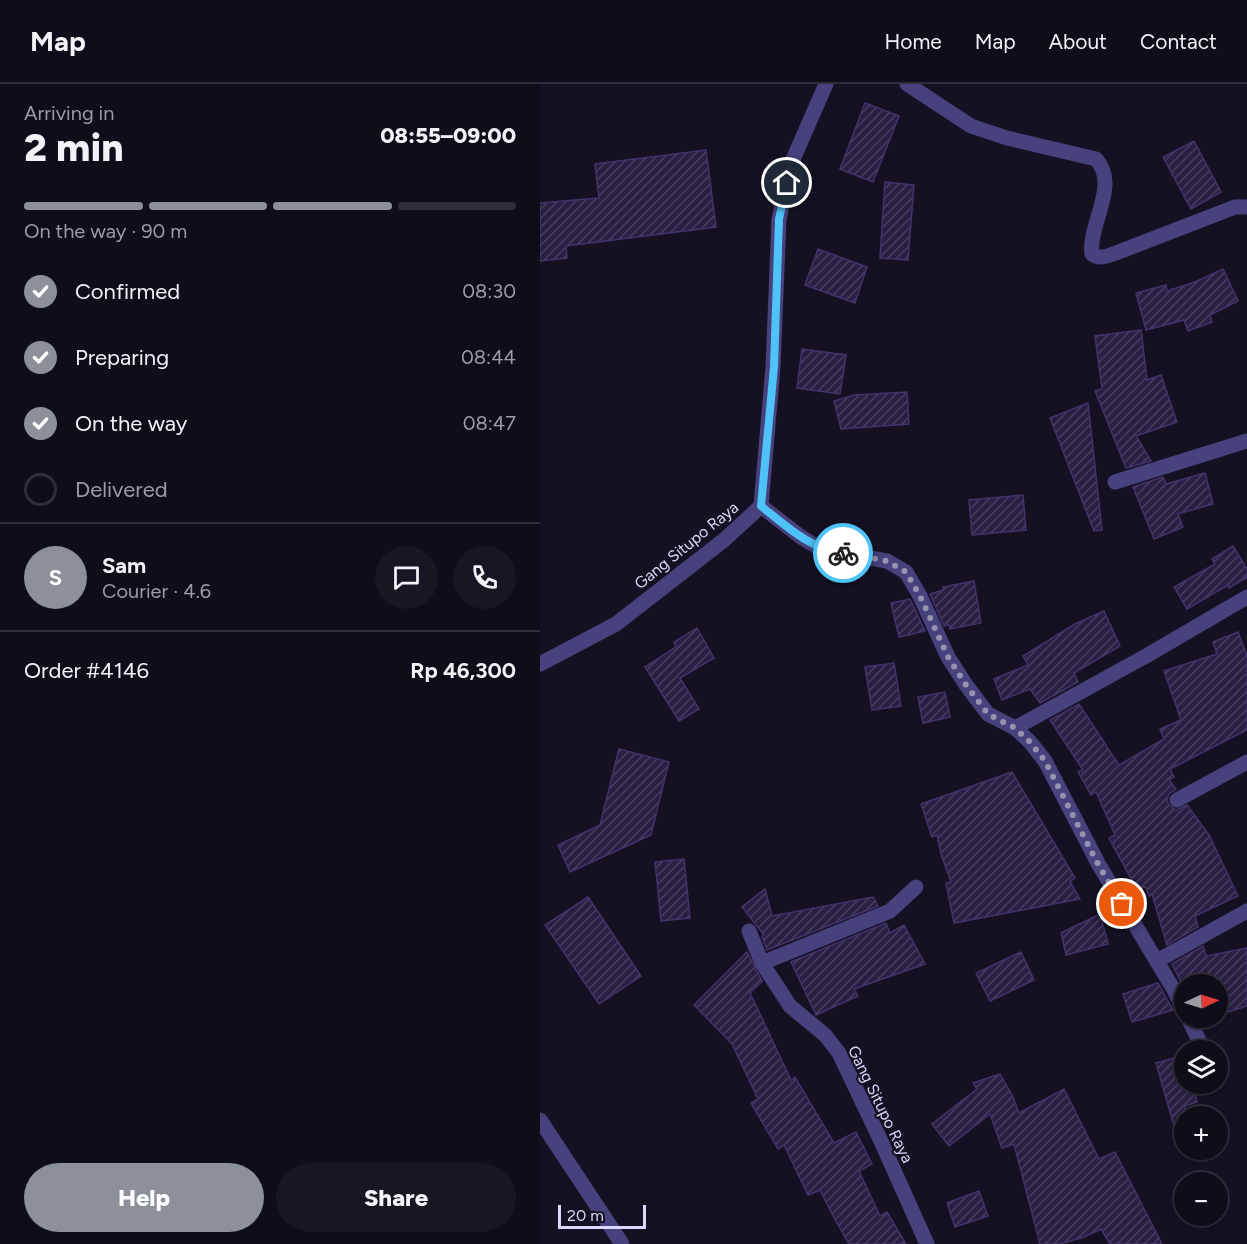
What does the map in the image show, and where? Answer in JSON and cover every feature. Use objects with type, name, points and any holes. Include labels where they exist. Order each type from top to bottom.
[{"type":"street","points":[[761,506],[774,367],[779,219],[791,164],[826,84]]},
{"type":"street","points":[[907,84],[971,126],[1007,138],[1096,159],[1103,170],[1104,183],[1103,198],[1092,238],[1092,254],[1096,257],[1107,256],[1235,207],[1247,207]]},
{"type":"street","points":[[1115,482],[1247,441]]},
{"type":"street","name":"Gang Situpo Raya","points":[[540,664],[616,624],[724,540],[761,506],[816,546],[887,561],[906,572],[920,596],[948,657],[988,714],[1015,728],[1045,761],[1099,866],[1174,990]]},
{"type":"street","points":[[1015,728],[1247,597]]},
{"type":"street","points":[[1178,800],[1247,762]]},
{"type":"street","points":[[762,963],[890,911],[916,887]]},
{"type":"street","points":[[1157,962],[1247,911]]},
{"type":"street","name":"Gang Situpo Raya","points":[[749,931],[762,963],[789,1006],[825,1035],[839,1053],[927,1244]]},
{"type":"street","points":[[540,1120],[622,1244]]},
{"type":"building","points":[[865,103],[899,116],[873,182],[840,169]]},
{"type":"building","points":[[1194,141],[1221,192],[1191,209],[1163,157]]},
{"type":"building","points":[[706,150],[716,227],[566,246],[567,258],[540,261],[540,203],[599,198],[595,164]]},
{"type":"building","points":[[885,182],[914,185],[908,260],[880,258]]},
{"type":"building","points":[[818,249],[867,267],[855,303],[805,285]]},
{"type":"building","points":[[1223,269],[1238,301],[1210,315],[1212,322],[1188,331],[1184,320],[1146,330],[1136,293],[1166,285],[1167,291],[1195,282]]},
{"type":"building","points":[[1141,330],[1147,380],[1161,375],[1177,422],[1136,436],[1151,461],[1126,468],[1095,391],[1102,389],[1095,336]]},
{"type":"building","points":[[802,349],[846,355],[840,394],[797,388]]},
{"type":"building","points":[[907,392],[909,424],[841,429],[834,401],[854,395]]},
{"type":"building","points":[[1088,403],[1102,530],[1094,531],[1050,418]]},
{"type":"building","points":[[1205,473],[1213,504],[1178,514],[1183,527],[1154,539],[1133,487],[1163,477],[1166,484]]},
{"type":"building","points":[[1023,495],[1026,530],[972,535],[969,500]]},
{"type":"building","points":[[1233,546],[1247,569],[1247,577],[1229,588],[1228,585],[1187,609],[1174,587],[1215,564],[1212,559]]},
{"type":"building","points":[[974,581],[981,623],[950,629],[949,625],[944,626],[930,594],[943,590],[943,587]]},
{"type":"building","points":[[910,599],[925,631],[899,637],[891,603]]},
{"type":"building","points":[[1104,611],[1120,646],[1074,673],[1078,682],[1040,703],[1030,689],[1002,700],[994,679],[1028,665],[1023,656],[1075,624]]},
{"type":"building","points":[[697,628],[714,658],[680,678],[699,709],[679,721],[645,667],[676,647],[674,642]]},
{"type":"building","points":[[1238,632],[1247,656],[1247,730],[1170,769],[1174,777],[1169,780],[1176,789],[1169,794],[1167,800],[1169,805],[1176,810],[1187,805],[1209,835],[1238,896],[1195,916],[1198,927],[1167,945],[1152,894],[1149,896],[1146,887],[1136,888],[1109,838],[1115,835],[1096,792],[1091,795],[1078,772],[1083,770],[1050,720],[1079,704],[1119,765],[1164,739],[1160,729],[1181,720],[1164,671],[1217,654],[1213,642]]},
{"type":"building","points":[[894,663],[901,706],[872,710],[865,667]]},
{"type":"building","points":[[945,692],[950,717],[923,723],[918,697]]},
{"type":"building","points":[[619,749],[669,762],[651,835],[570,872],[558,845],[600,825]]},
{"type":"building","points":[[1012,772],[1075,878],[1070,881],[1080,899],[954,923],[946,883],[951,882],[937,835],[932,837],[921,804]]},
{"type":"building","points":[[684,859],[690,918],[661,921],[655,862]]},
{"type":"building","points":[[765,889],[772,916],[873,897],[878,906],[767,950],[762,937],[764,935],[742,907]]},
{"type":"building","points":[[588,897],[641,976],[599,1004],[545,925]]},
{"type":"building","points":[[1100,914],[1108,944],[1066,955],[1061,933]]},
{"type":"building","points":[[886,923],[890,933],[904,925],[925,964],[854,989],[858,996],[816,1015],[791,962]]},
{"type":"building","points":[[1203,946],[1206,956],[1247,948],[1247,1006],[1228,1012],[1228,974],[1177,974],[1172,964]]},
{"type":"building","points":[[747,952],[762,981],[750,993],[791,1080],[795,1077],[834,1143],[856,1132],[872,1164],[859,1171],[880,1216],[887,1212],[906,1244],[849,1244],[820,1190],[808,1195],[784,1145],[778,1149],[751,1103],[758,1099],[732,1044],[694,1005]]},
{"type":"building","points":[[1021,952],[1034,980],[990,1001],[976,973]]},
{"type":"building","points":[[1158,983],[1173,1010],[1132,1022],[1123,994]]},
{"type":"building","points":[[1174,1058],[1174,1094],[1195,1094],[1197,1102],[1185,1106],[1174,1106],[1174,1126],[1156,1063]]},
{"type":"building","points":[[1000,1074],[1019,1113],[1064,1089],[1099,1159],[1115,1152],[1162,1244],[1110,1244],[1101,1229],[1060,1244],[1040,1244],[1014,1144],[1002,1148],[990,1114],[949,1146],[932,1124],[977,1089],[973,1083]]},
{"type":"building","points":[[979,1191],[988,1216],[955,1227],[947,1203]]},
{"type":"way so far","points":[[843,553],[887,561],[906,572],[920,596],[948,657],[966,685],[988,714],[1015,728],[1045,761],[1099,866],[1122,904]]},
{"type":"route","points":[[787,183],[779,219],[774,367],[761,506],[816,546],[843,553]]}]
